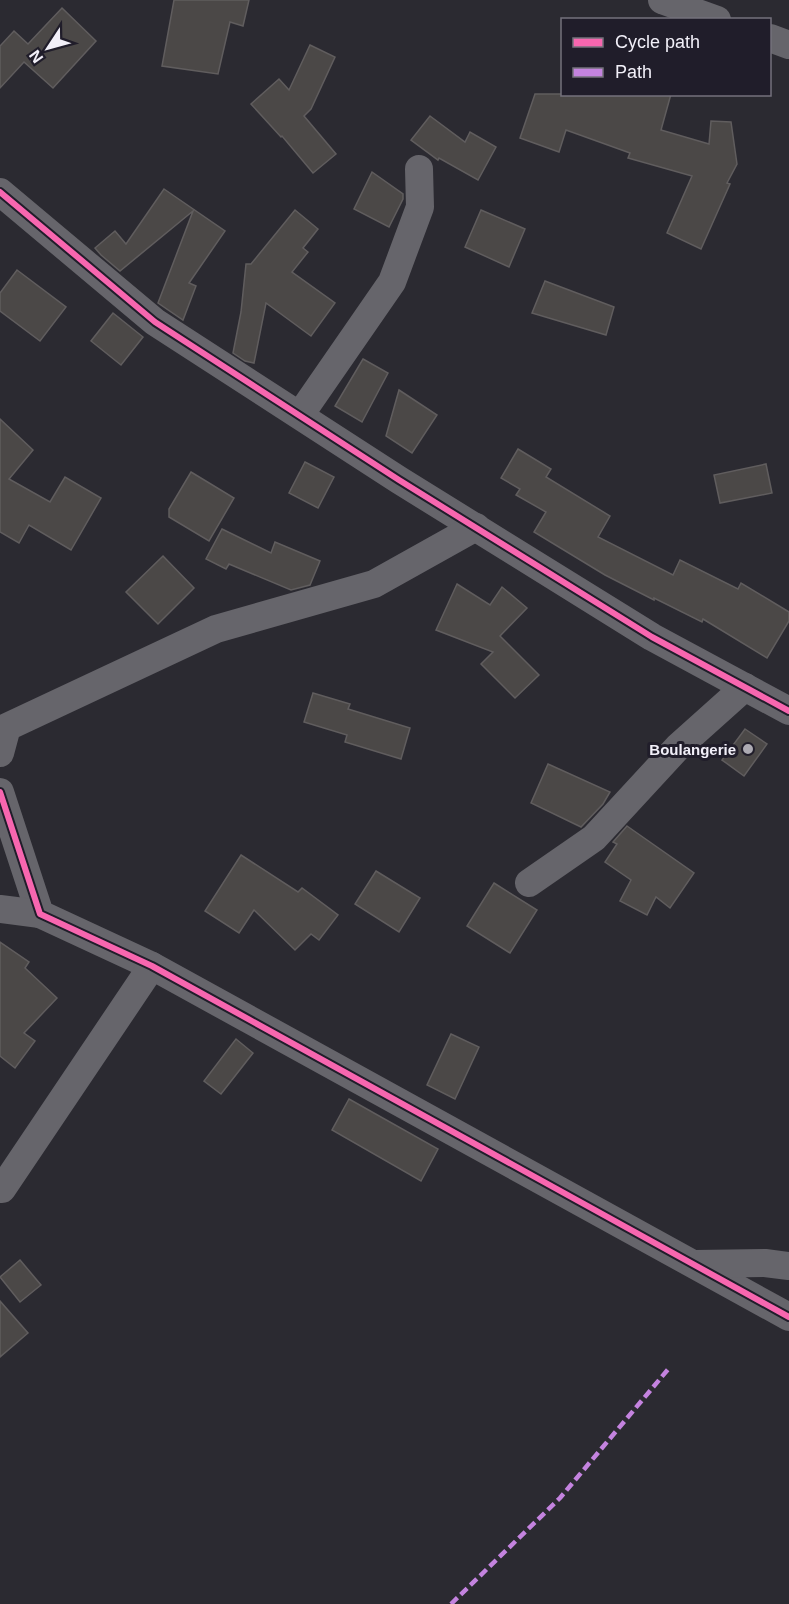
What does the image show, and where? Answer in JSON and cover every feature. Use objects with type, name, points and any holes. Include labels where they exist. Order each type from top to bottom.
[{"type":"street","points":[[662,0],[712,18]]},
{"type":"street","points":[[771,38],[789,45]]},
{"type":"street","points":[[300,415],[392,282],[420,207],[419,169]]},
{"type":"street","points":[[0,192],[155,322],[652,637],[789,711]]},
{"type":"street","points":[[2,737],[216,629],[374,584],[476,527]]},
{"type":"street","points":[[529,883],[594,838],[678,747],[745,687]]},
{"type":"street","points":[[0,792],[40,914]]},
{"type":"street","points":[[0,909],[40,914],[152,966],[789,1317]]},
{"type":"street","points":[[0,1189],[9,1179],[152,966]]},
{"type":"street","points":[[694,1264],[765,1263],[789,1266]]},
{"type":"building","points":[[174,0],[249,0],[243,26],[230,22],[218,74],[162,66]]},
{"type":"building","points":[[62,8],[96,41],[53,88],[24,62],[0,88],[0,46],[14,31],[28,44]]},
{"type":"building","points":[[310,45],[335,57],[311,109],[304,116],[336,154],[313,173],[251,104],[279,79],[289,90]]},
{"type":"building","points":[[535,94],[670,96],[661,130],[709,144],[711,121],[731,122],[737,164],[701,249],[667,233],[692,176],[628,158],[630,153],[566,130],[559,152],[520,138]]},
{"type":"building","points":[[430,116],[465,142],[470,132],[496,147],[478,180],[439,158],[438,160],[411,140]]},
{"type":"building","points":[[372,172],[403,194],[403,199],[389,227],[354,209]]},
{"type":"building","points":[[164,189],[225,231],[189,283],[196,286],[183,320],[158,303],[193,211],[120,271],[95,248],[115,231],[126,244]]},
{"type":"building","points":[[295,210],[318,229],[303,248],[308,252],[292,272],[335,303],[311,336],[266,303],[254,363],[245,361],[233,353],[241,312],[246,264],[251,264]]},
{"type":"building","points":[[481,210],[525,229],[509,267],[465,247]]},
{"type":"building","points":[[17,270],[66,307],[40,341],[0,311],[0,293]]},
{"type":"building","points":[[545,281],[614,307],[606,335],[532,313]]},
{"type":"building","points":[[113,313],[143,337],[121,365],[91,341]]},
{"type":"building","points":[[363,359],[388,373],[362,422],[335,406]]},
{"type":"building","points":[[399,390],[437,415],[412,453],[386,436]]},
{"type":"building","points":[[0,419],[33,450],[9,479],[50,502],[65,477],[101,498],[71,550],[29,525],[19,543],[0,532]]},
{"type":"building","points":[[518,449],[551,469],[546,477],[610,516],[598,537],[673,575],[680,560],[738,589],[741,583],[789,612],[789,621],[767,658],[703,619],[702,622],[605,575],[534,532],[546,512],[516,495],[520,489],[501,478]]},
{"type":"building","points":[[305,462],[334,477],[318,508],[289,493]]},
{"type":"building","points":[[766,464],[772,493],[720,503],[714,475]]},
{"type":"building","points":[[191,472],[234,498],[209,541],[169,517],[169,509]]},
{"type":"building","points":[[222,529],[271,553],[275,542],[320,561],[310,585],[291,590],[229,564],[226,569],[206,559]]},
{"type":"building","points":[[163,556],[194,588],[158,624],[126,592]]},
{"type":"building","points":[[457,584],[490,605],[502,587],[527,608],[500,636],[539,675],[515,698],[481,664],[493,652],[436,630]]},
{"type":"building","points":[[313,693],[350,704],[348,709],[410,728],[401,759],[345,742],[347,735],[304,722]]},
{"type":"building","points":[[745,729],[767,744],[744,776],[722,760]]},
{"type":"building","points":[[548,764],[610,792],[603,804],[581,827],[531,803]]},
{"type":"building","points":[[627,826],[694,873],[670,908],[656,897],[647,915],[620,901],[631,880],[605,862],[617,844],[613,842]]},
{"type":"building","points":[[241,855],[298,892],[302,888],[338,915],[319,940],[311,934],[295,950],[254,910],[239,933],[205,911]]},
{"type":"building","points":[[376,871],[420,898],[399,932],[355,904]]},
{"type":"building","points":[[494,883],[537,910],[510,953],[467,926]]},
{"type":"building","points":[[0,942],[29,962],[25,968],[57,998],[24,1033],[35,1041],[15,1068],[0,1056]]},
{"type":"building","points":[[451,1034],[479,1047],[455,1099],[427,1085]]},
{"type":"building","points":[[236,1039],[253,1053],[221,1094],[204,1081]]},
{"type":"building","points":[[349,1099],[438,1149],[421,1181],[332,1130]]},
{"type":"building","points":[[20,1260],[41,1285],[20,1302],[0,1277]]},
{"type":"building","points":[[0,1301],[28,1333],[0,1357]]},
{"type":"marked path","points":[[451,1604],[560,1498],[670,1367]]},
{"type":"cycle path","points":[[0,192],[155,322],[399,480],[652,637],[789,711]]},
{"type":"cycle path","points":[[0,792],[40,914],[152,966],[789,1317]]},
{"type":"place","name":"Boulangerie","points":[[748,749]]}]
